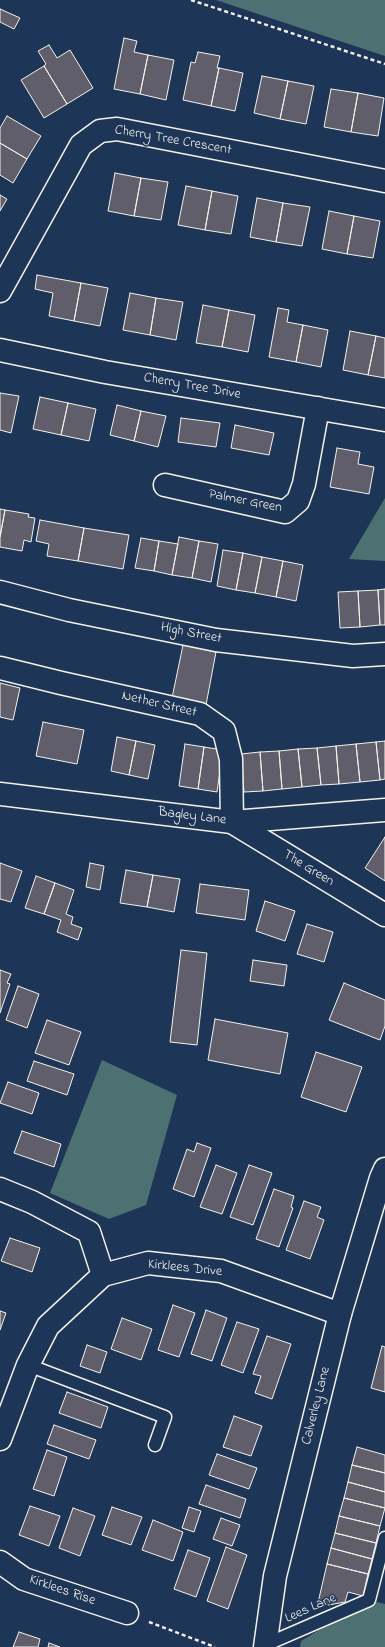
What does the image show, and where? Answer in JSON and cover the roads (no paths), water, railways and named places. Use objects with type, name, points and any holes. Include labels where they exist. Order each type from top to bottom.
[{"type":"street","name":"Cherry Tree Crescent","points":[[0,291],[81,145],[100,131],[117,129],[385,181]]},
{"type":"street","name":"Cherry Tree Drive","points":[[0,350],[105,372],[385,420]]},
{"type":"street","name":"Palmer Green","points":[[166,485],[286,512],[298,501],[304,484],[318,408]]},
{"type":"street","name":"High Street","points":[[0,592],[68,610],[216,640],[353,656],[385,654]]},
{"type":"street","name":"Nether Street","points":[[0,668],[200,714],[224,731],[231,759],[232,822]]},
{"type":"street","name":"Bagley Lane","points":[[0,794],[232,822],[385,810]]},
{"type":"street","name":"The Green","points":[[232,822],[385,915]]},
{"type":"street","name":"Calverley Lane","points":[[265,1646],[274,1576],[340,1314],[384,1176]]},
{"type":"street","points":[[0,1189],[32,1202],[88,1232],[103,1275]]},
{"type":"street","name":"Kirklees Drive","points":[[0,1439],[28,1365],[48,1326],[103,1275],[148,1263],[221,1272],[340,1314]]},
{"type":"street","name":"Kirklees Rise","points":[[0,1562],[24,1579],[127,1613]]},
{"type":"lane","points":[[28,1365],[166,1416],[155,1445]]},
{"type":"lane","name":"Lees Lane","points":[[265,1646],[369,1600],[385,1538]]}]
